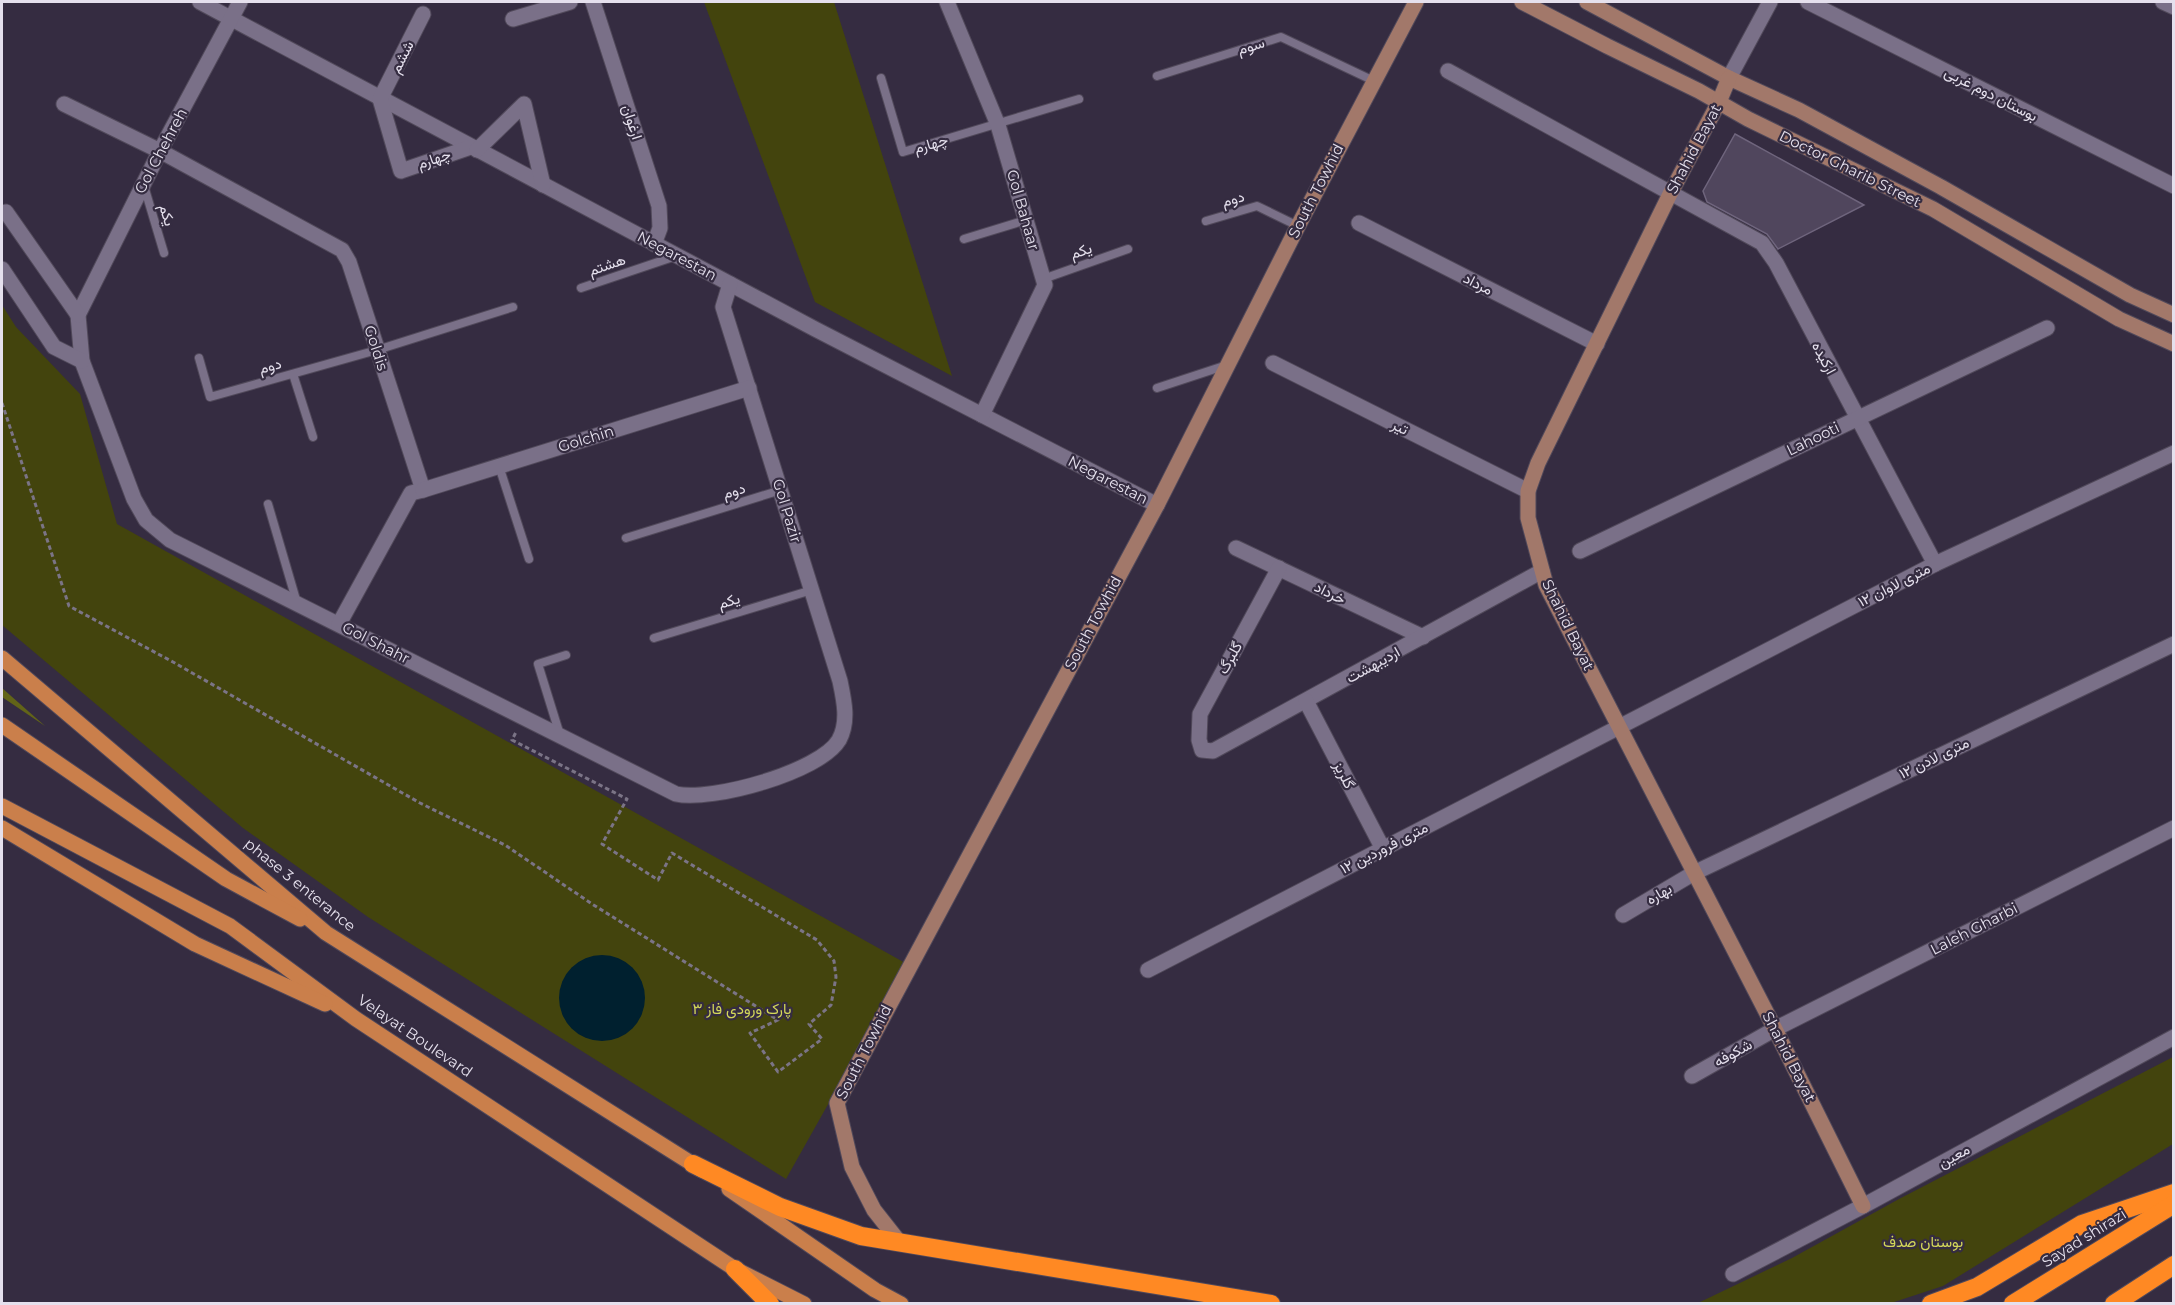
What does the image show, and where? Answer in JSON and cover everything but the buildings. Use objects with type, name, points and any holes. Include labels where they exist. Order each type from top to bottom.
[{"type":"highway","points":[[693,1164],[780,1207],[861,1236],[1271,1304]]},
{"type":"highway","points":[[1931,1304],[1977,1287],[2082,1224],[2174,1193]]},
{"type":"highway","name":"Sayad shirazi","points":[[2013,1304],[2174,1203]]},
{"type":"highway","points":[[2114,1304],[2174,1264]]},
{"type":"highway","points":[[735,1269],[770,1304]]},
{"type":"main road","name":"phase 3 enterance","points":[[2,658],[326,933],[693,1164]]},
{"type":"main road","points":[[2,725],[226,879],[326,933]]},
{"type":"main road","name":"Velayat Boulevard","points":[[2,807],[230,926],[356,1019],[735,1269],[804,1304]]},
{"type":"main road","points":[[2,828],[195,944],[356,1019]]},
{"type":"main road","points":[[693,1164],[875,1290],[901,1304]]},
{"type":"street","name":"Negarestan","points":[[200,2],[676,256],[1157,505]]},
{"type":"street","points":[[232,18],[240,2]]},
{"type":"street","points":[[513,19],[570,2]]},
{"type":"street","name":"ارغوان","points":[[592,2],[659,206],[660,228],[654,244]]},
{"type":"street","name":"Gol Bahaar","points":[[947,2],[998,125],[1043,279]]},
{"type":"street","name":"South Towhid","points":[[900,1243],[874,1210],[852,1167],[837,1102],[1157,505],[1298,226],[1416,2]]},
{"type":"street","name":"Doctor Gharib Street","points":[[1522,2],[1748,119],[1933,209],[2119,319],[2174,344]]},
{"type":"street","name":"Doctor Gharib Street","points":[[1587,2],[1729,78],[1799,110],[1941,187],[2079,268],[2174,315]]},
{"type":"street","name":"Shahid Bayat","points":[[1770,2],[1670,194],[1538,463],[1528,491],[1528,518],[1546,585],[1775,1029],[1863,1206]]},
{"type":"street","name":"بوستان دوم غربی","points":[[1808,2],[2174,186]]},
{"type":"street","points":[[2163,2],[2174,7]]},
{"type":"street","name":"ششم","points":[[380,99],[423,14]]},
{"type":"street","name":"Gol Chehreh","points":[[78,315],[160,151],[232,18]]},
{"type":"street","name":"ارکیده","points":[[1448,71],[1762,243],[1776,263],[1935,564]]},
{"type":"street","name":"چهارم","points":[[380,99],[400,171],[474,149]]},
{"type":"street","name":"Goldis","points":[[64,104],[160,151],[342,250],[349,262],[423,490]]},
{"type":"street","points":[[474,149],[524,104],[543,185]]},
{"type":"street","points":[[6,212],[78,315]]},
{"type":"street","name":"مرداد","points":[[1359,223],[1597,344]]},
{"type":"street","points":[[2,269],[54,347],[82,361]]},
{"type":"street","points":[[982,415],[1045,285],[1043,279]]},
{"type":"street","name":"Gol Pazir","points":[[730,284],[723,307],[844,698],[845,715],[839,739]]},
{"type":"street","name":"Gol Shahr","points":[[78,315],[82,361],[134,499],[146,520],[170,540],[686,797],[724,792],[800,770],[828,753],[839,739]]},
{"type":"street","name":"Lahooti","points":[[1580,551],[2047,328]]},
{"type":"street","name":"تیر","points":[[1273,363],[1528,491]]},
{"type":"street","name":"Golchin","points":[[423,490],[749,388]]},
{"type":"street","name":"۱۲ متری لاوان","points":[[1619,727],[1935,564],[2174,453]]},
{"type":"street","points":[[339,624],[411,493],[423,490]]},
{"type":"street","name":"خرداد","points":[[1236,548],[1423,637]]},
{"type":"street","name":"گلبرگ","points":[[1202,750],[1199,740],[1200,714],[1279,568]]},
{"type":"street","name":"اردیبهشت","points":[[1202,750],[1213,751],[1542,571]]},
{"type":"street","name":"۱۲ متری لادن","points":[[1694,873],[2174,644]]},
{"type":"street","name":"گلریز","points":[[1306,701],[1383,849]]},
{"type":"street","name":"۱۲ متری فروردین","points":[[1148,970],[1619,727]]},
{"type":"street","name":"Laleh Gharbi","points":[[1775,1029],[2174,828]]},
{"type":"street","name":"بهاره","points":[[1623,915],[1694,873]]},
{"type":"street","name":"شکوفه","points":[[1692,1076],[1775,1029]]},
{"type":"street","name":"معین","points":[[1733,1274],[2174,1037]]},
{"type":"lane","name":"سوم","points":[[1157,76],[1281,37],[1374,81]]},
{"type":"lane","name":"چهارم","points":[[881,78],[903,152],[998,125]]},
{"type":"lane","points":[[998,125],[1079,99]]},
{"type":"lane","name":"یکم","points":[[143,184],[164,253]]},
{"type":"lane","name":"دوم","points":[[1206,220],[1257,206],[1298,226]]},
{"type":"lane","points":[[964,239],[1026,220]]},
{"type":"lane","name":"یکم","points":[[1043,279],[1128,249]]},
{"type":"lane","name":"هشتم","points":[[581,288],[676,256]]},
{"type":"lane","points":[[377,350],[513,307]]},
{"type":"lane","name":"دوم","points":[[199,358],[210,397],[377,350]]},
{"type":"lane","points":[[1157,388],[1229,364]]},
{"type":"lane","points":[[293,374],[313,437]]},
{"type":"lane","points":[[499,466],[529,559]]},
{"type":"lane","name":"دوم","points":[[626,538],[781,490]]},
{"type":"lane","points":[[268,504],[297,603]]},
{"type":"lane","name":"یکم","points":[[654,638],[812,590]]},
{"type":"lane","points":[[560,736],[538,664],[566,656]]},
{"type":"path","points":[[2,403],[69,606],[173,662],[420,803],[505,845],[592,904],[778,1020],[750,1033],[778,1072],[822,1040],[809,1024],[831,1005],[836,977],[834,961],[817,940],[672,853],[658,880],[602,844],[627,799],[512,740],[523,717]]},
{"type":"green space","points":[[704,2],[834,2],[952,376],[815,302]]},
{"type":"green space","name":"پارک ورودی فاز ۳","points":[[2,305],[16,327],[80,394],[117,524],[907,964],[786,1179],[368,917],[243,828],[2,625]]},
{"type":"green space","name":"بوستان صدف","points":[[2173,1057],[2173,1144],[1943,1286],[1891,1303],[1698,1303],[1792,1258],[1899,1199]]},
{"type":"shaded area","points":[[2,688],[45,726],[2,697]]},
{"type":"water","points":[[602,955],[619,958],[638,974],[642,981],[645,998],[642,1015],[626,1034],[619,1038],[602,1041],[585,1038],[566,1022],[562,1015],[559,998],[562,981],[578,962],[585,958]]}]
